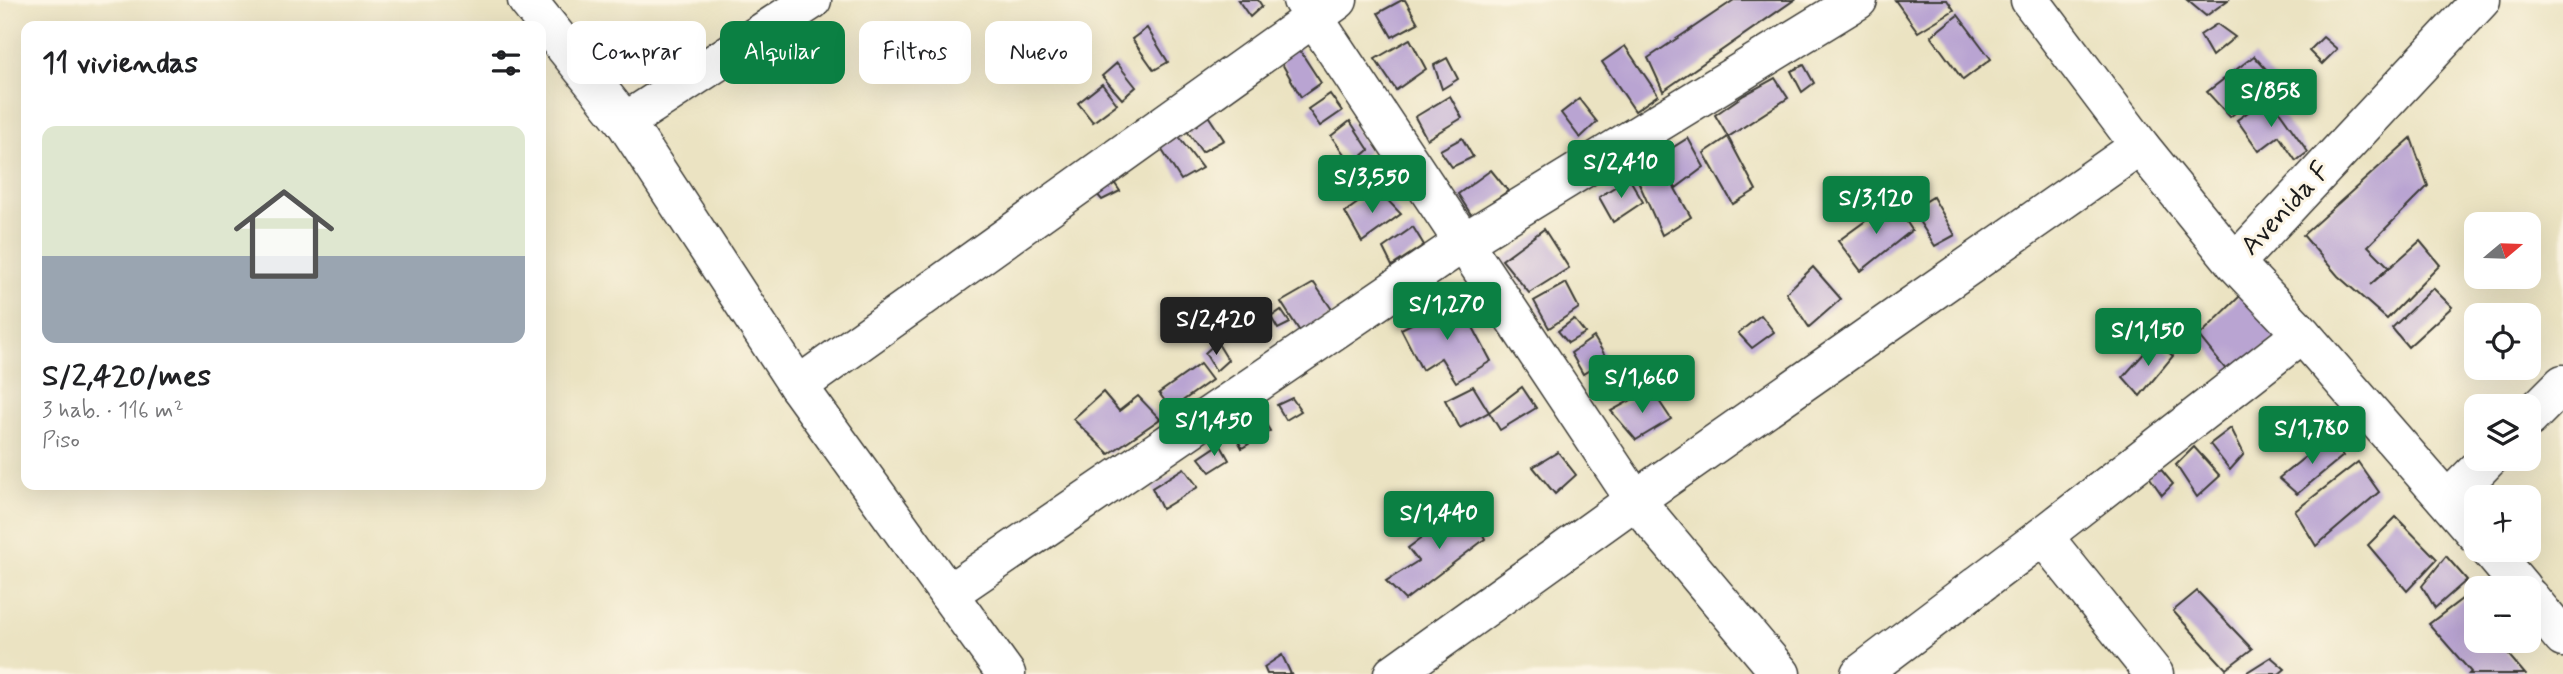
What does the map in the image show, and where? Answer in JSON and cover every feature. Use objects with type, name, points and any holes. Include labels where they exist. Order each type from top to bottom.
[{"type":"street","points":[[527,0],[544,21]]},
{"type":"street","points":[[625,122],[812,0]]},
{"type":"street","points":[[948,594],[1464,242],[1858,0]]},
{"type":"street","points":[[2029,0],[2140,146],[2235,264],[2302,334],[2464,519]]},
{"type":"street","name":"Avenida F","points":[[2235,264],[2469,5]]},
{"type":"street","points":[[797,386],[1318,6],[1464,242],[1635,500],[1780,674]]},
{"type":"street","points":[[546,24],[625,122],[797,386],[1006,674]]},
{"type":"street","points":[[1393,674],[1635,500],[2140,146]]},
{"type":"street","points":[[1860,674],[2043,536],[2302,334]]},
{"type":"street","points":[[2541,406],[2563,384]]},
{"type":"street","points":[[2448,500],[2476,471]]},
{"type":"street","points":[[2043,536],[2154,674]]},
{"type":"street","points":[[2500,562],[2512,576]]},
{"type":"street","points":[[2541,611],[2563,638]]},
{"type":"building","points":[[1238,0],[1258,0],[1262,6],[1250,17]]},
{"type":"building","points":[[1405,0],[1418,23],[1392,37],[1378,13]]},
{"type":"building","points":[[1734,0],[1794,0],[1663,91],[1648,58]]},
{"type":"building","points":[[1895,0],[1947,0],[1954,10],[1918,32]]},
{"type":"building","points":[[2187,0],[2228,0],[2206,16]]},
{"type":"building","points":[[1958,15],[1991,59],[1963,80],[1931,36]]},
{"type":"building","points":[[2217,24],[2235,37],[2212,56],[2200,35]]},
{"type":"building","points":[[1147,28],[1168,62],[1154,70],[1132,39]]},
{"type":"building","points":[[2323,37],[2337,49],[2322,64],[2309,51]]},
{"type":"building","points":[[1410,39],[1426,69],[1396,90],[1375,59]]},
{"type":"building","points":[[1297,46],[1321,83],[1301,97],[1281,62]]},
{"type":"building","points":[[1625,46],[1658,95],[1635,111],[1602,62]]},
{"type":"building","points":[[2254,56],[2276,80],[2230,117],[2207,92]]},
{"type":"building","points":[[1447,58],[1458,79],[1442,89],[1434,65]]},
{"type":"building","points":[[1117,63],[1136,87],[1122,99],[1102,76]]},
{"type":"building","points":[[1804,65],[1814,83],[1802,92],[1791,71]]},
{"type":"building","points":[[1775,78],[1788,98],[1728,137],[1715,115]]},
{"type":"building","points":[[1102,84],[1117,104],[1093,122],[1078,103]]},
{"type":"building","points":[[1330,94],[1342,111],[1320,126],[1308,109]]},
{"type":"building","points":[[1450,96],[1462,118],[1427,139],[1415,117]]},
{"type":"building","points":[[2269,97],[2308,152],[2296,161],[2279,136],[2259,151],[2237,120]]},
{"type":"building","points":[[1579,99],[1597,122],[1580,138],[1561,113]]},
{"type":"building","points":[[1207,114],[1224,140],[1202,152],[1187,131]]},
{"type":"building","points":[[1350,121],[1369,150],[1352,165],[1331,136]]},
{"type":"building","points":[[1177,135],[1202,168],[1181,180],[1160,147]]},
{"type":"building","points":[[1728,137],[1756,190],[1733,204],[1704,153]]},
{"type":"building","points":[[1462,138],[1473,157],[1452,167],[1440,150]]},
{"type":"building","points":[[1688,138],[1704,167],[1676,188],[1668,176],[1691,217],[1662,235],[1634,172]]},
{"type":"building","points":[[2411,138],[2428,186],[2368,246],[2389,267],[2370,285],[2420,241],[2440,265],[2387,319],[2338,276],[2303,235]]},
{"type":"building","points":[[1491,170],[1508,191],[1472,216],[1458,194]]},
{"type":"building","points":[[1106,171],[1120,191],[1102,200],[1090,186]]},
{"type":"building","points":[[1629,178],[1643,202],[1613,222],[1599,197]]},
{"type":"building","points":[[1377,189],[1401,214],[1362,242],[1345,212]]},
{"type":"building","points":[[1933,197],[1955,235],[1935,246],[1912,210]]},
{"type":"building","points":[[1893,201],[1912,230],[1861,271],[1838,241]]},
{"type":"building","points":[[1413,227],[1424,245],[1392,266],[1383,248]]},
{"type":"building","points":[[1544,229],[1569,268],[1529,293],[1502,260]]},
{"type":"building","points":[[1813,267],[1841,299],[1809,327],[1786,293]]},
{"type":"building","points":[[1314,283],[1333,311],[1301,333],[1281,302]]},
{"type":"building","points":[[1566,283],[1579,308],[1549,328],[1534,301]]},
{"type":"building","points":[[2433,288],[2452,307],[2408,347],[2392,328]]},
{"type":"building","points":[[2245,291],[2287,328],[2231,376],[2199,336]]},
{"type":"building","points":[[1459,301],[1491,361],[1456,382],[1441,358],[1422,370],[1401,329]]},
{"type":"building","points":[[1281,310],[1290,323],[1278,329],[1271,317]]},
{"type":"building","points":[[1761,315],[1774,332],[1752,348],[1738,333]]},
{"type":"building","points":[[1574,319],[1585,333],[1568,343],[1558,331]]},
{"type":"building","points":[[1594,337],[1607,359],[1583,374],[1571,353]]},
{"type":"building","points":[[2155,341],[2173,356],[2140,396],[2123,377]]},
{"type":"building","points":[[1217,342],[1228,360],[1216,371],[1205,353]]},
{"type":"building","points":[[1627,363],[1638,382],[1617,394],[1609,373]]},
{"type":"building","points":[[1200,364],[1212,380],[1171,409],[1159,393]]},
{"type":"building","points":[[1473,386],[1489,412],[1460,428],[1445,400]]},
{"type":"building","points":[[1522,387],[1536,408],[1500,430],[1489,412]]},
{"type":"building","points":[[1651,389],[1671,419],[1636,440],[1611,411]]},
{"type":"building","points":[[1103,392],[1119,411],[1138,396],[1160,419],[1109,454],[1073,419]]},
{"type":"building","points":[[1292,398],[1301,411],[1286,420],[1277,405]]},
{"type":"building","points":[[1260,414],[1270,431],[1242,448],[1233,431]]},
{"type":"building","points":[[2231,428],[2244,454],[2230,470],[2210,444]]},
{"type":"building","points":[[2330,437],[2343,456],[2297,494],[2279,478]]},
{"type":"building","points":[[1220,444],[1229,460],[1210,472],[1199,458]]},
{"type":"building","points":[[2194,447],[2220,476],[2197,497],[2176,465]]},
{"type":"building","points":[[1558,452],[1576,475],[1555,494],[1533,467]]},
{"type":"building","points":[[2358,462],[2379,492],[2316,546],[2295,511]]},
{"type":"building","points":[[2158,466],[2173,484],[2162,495],[2148,475]]},
{"type":"building","points":[[1184,468],[1198,487],[1162,509],[1152,488]]},
{"type":"building","points":[[1469,503],[1485,539],[1405,600],[1386,581],[1418,561],[1408,548]]},
{"type":"building","points":[[2396,517],[2437,559],[2407,591],[2368,545]]},
{"type":"building","points":[[2446,556],[2464,577],[2464,583],[2435,608],[2422,586]]},
{"type":"building","points":[[2197,591],[2252,649],[2226,669],[2173,611]]},
{"type":"building","points":[[2462,599],[2464,653],[2507,653],[2525,674],[2469,674],[2471,672],[2429,624]]},
{"type":"building","points":[[1282,655],[1291,674],[1267,674],[1264,667]]},
{"type":"building","points":[[2271,657],[2285,669],[2279,674],[2244,674]]}]
